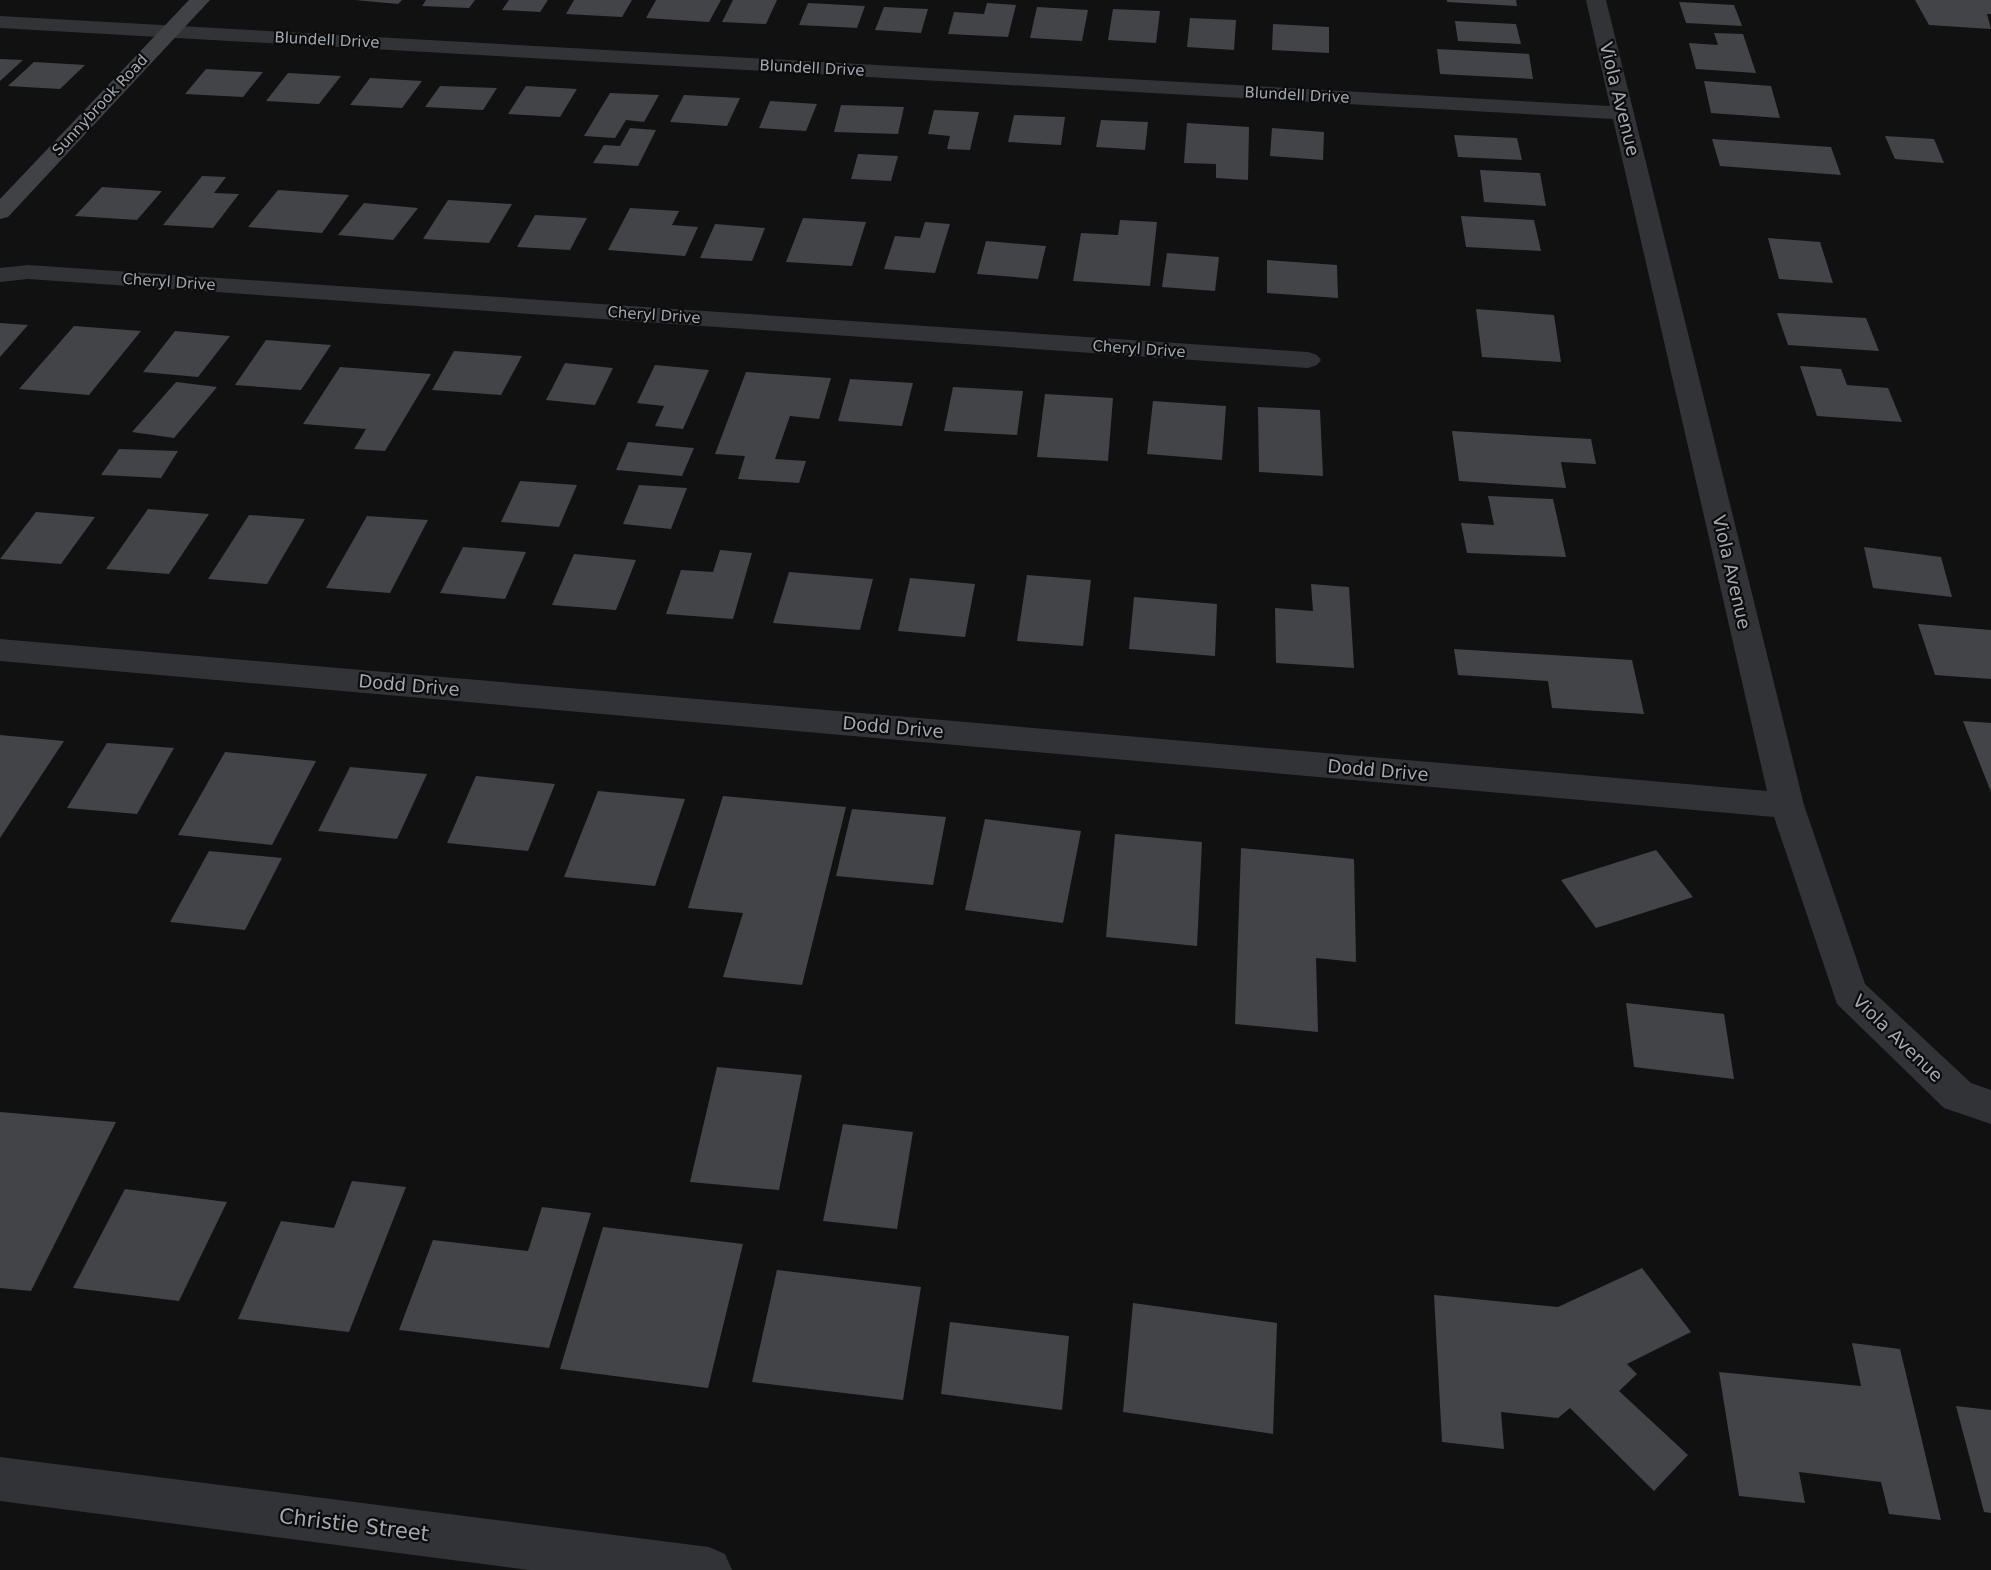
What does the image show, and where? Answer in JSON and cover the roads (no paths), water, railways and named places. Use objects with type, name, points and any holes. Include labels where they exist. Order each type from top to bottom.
[{"type":"street","name":"Sunnybrook Road","points":[[0,212],[200,0]]},
{"type":"street","name":"Viola Avenue","points":[[1596,0],[1787,805],[1850,993],[1974,1102]]},
{"type":"street","name":"Blundell Drive","points":[[0,22],[1624,113]]},
{"type":"street","name":"Cheryl Drive","points":[[0,274],[40,273],[1308,360]]},
{"type":"street","name":"Dodd Drive","points":[[0,650],[1787,805]]},
{"type":"street","name":"Christie Street","points":[[0,1479],[709,1570]]}]
